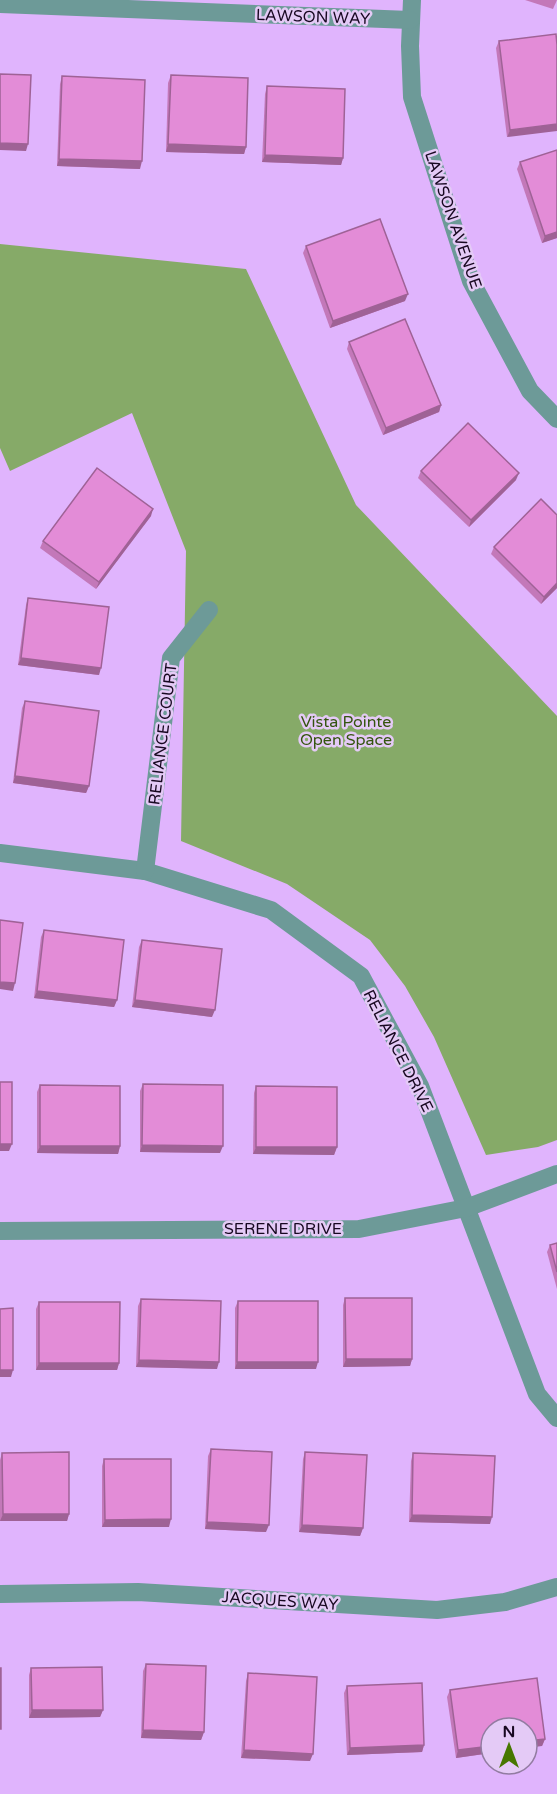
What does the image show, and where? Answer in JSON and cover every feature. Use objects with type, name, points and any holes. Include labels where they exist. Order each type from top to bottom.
[{"type":"street","name":"LAWSON AVENUE","points":[[412,0],[410,20],[412,97],[471,281],[530,390],[557,419]]},
{"type":"street","name":"LAWSON WAY","points":[[0,4],[93,4],[410,20]]},
{"type":"street","name":"RELIANCE COURT","points":[[145,871],[171,658],[209,610]]},
{"type":"street","name":"RELIANCE DRIVE","points":[[0,854],[145,871],[271,910],[361,976],[420,1086],[537,1394],[557,1418]]},
{"type":"street","name":"SERENE DRIVE","points":[[0,1230],[359,1229],[466,1208],[557,1174]]},
{"type":"street","name":"JACQUES WAY","points":[[0,1594],[138,1592],[438,1610],[505,1602],[557,1587]]},
{"type":"green space","name":"Vista Pointe Open Space","points":[[0,244],[246,269],[356,505],[557,716],[557,1140],[538,1147],[486,1155],[434,1037],[405,986],[370,940],[287,884],[181,841],[186,551],[132,413],[10,471],[0,448]]},
{"type":"building","points":[[556,34],[557,124],[510,130],[499,41]]},
{"type":"building","points":[[0,74],[31,75],[28,144],[0,143]]},
{"type":"building","points":[[171,75],[248,78],[246,147],[168,144]]},
{"type":"building","points":[[62,76],[145,80],[142,161],[59,159]]},
{"type":"building","points":[[267,86],[345,89],[343,158],[265,155]]},
{"type":"building","points":[[557,150],[557,232],[545,236],[520,162]]},
{"type":"building","points":[[380,219],[408,294],[333,321],[306,246]]},
{"type":"building","points":[[405,319],[441,405],[386,428],[349,342]]},
{"type":"building","points":[[468,423],[519,473],[471,520],[421,471]]},
{"type":"building","points":[[97,468],[153,509],[99,582],[43,541]]},
{"type":"building","points":[[541,499],[557,515],[557,583],[544,597],[494,547]]},
{"type":"building","points":[[28,598],[109,607],[101,668],[21,658]]},
{"type":"building","points":[[25,701],[99,711],[89,786],[15,776]]},
{"type":"building","points":[[0,920],[23,923],[15,983],[0,982]]},
{"type":"building","points":[[44,930],[124,940],[117,1000],[37,991]]},
{"type":"building","points":[[142,940],[222,949],[215,1010],[135,1000]]},
{"type":"building","points":[[0,1082],[12,1082],[12,1144],[0,1144]]},
{"type":"building","points":[[143,1084],[223,1085],[223,1146],[142,1145]]},
{"type":"building","points":[[40,1085],[120,1086],[120,1146],[40,1146]]},
{"type":"building","points":[[256,1086],[337,1087],[337,1147],[256,1147]]},
{"type":"building","points":[[557,1243],[557,1272],[550,1245]]},
{"type":"building","points":[[345,1298],[412,1298],[412,1359],[346,1359]]},
{"type":"building","points":[[141,1299],[221,1301],[219,1362],[139,1360]]},
{"type":"building","points":[[238,1301],[318,1301],[318,1362],[237,1362]]},
{"type":"building","points":[[39,1302],[120,1302],[119,1363],[39,1363]]},
{"type":"building","points":[[13,1308],[13,1370],[0,1370],[0,1309]]},
{"type":"building","points":[[211,1449],[272,1452],[269,1525],[207,1522]]},
{"type":"building","points":[[69,1452],[69,1514],[3,1514],[2,1453]]},
{"type":"building","points":[[305,1452],[367,1455],[363,1528],[302,1525]]},
{"type":"building","points":[[413,1453],[495,1456],[492,1517],[412,1515]]},
{"type":"building","points":[[104,1459],[171,1459],[171,1519],[105,1520]]},
{"type":"building","points":[[146,1664],[206,1666],[204,1732],[143,1730]]},
{"type":"building","points":[[102,1667],[103,1710],[32,1710],[31,1668]]},
{"type":"building","points":[[1,1668],[1,1729],[0,1729]]},
{"type":"building","points":[[248,1673],[317,1677],[313,1754],[244,1750]]},
{"type":"building","points":[[537,1678],[545,1739],[539,1740],[539,1716],[479,1716],[479,1747],[458,1750],[450,1690]]},
{"type":"building","points":[[422,1683],[424,1745],[350,1748],[347,1686]]}]
